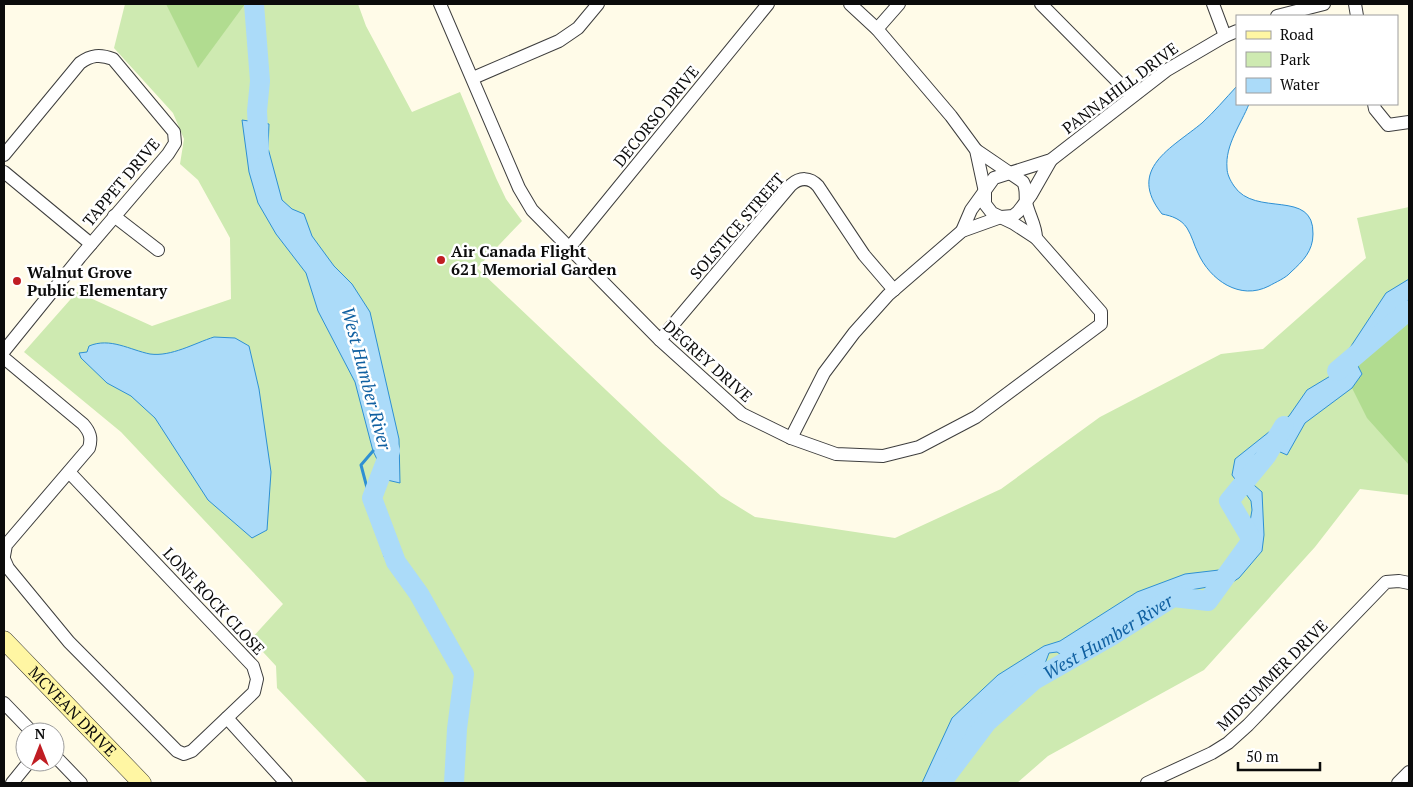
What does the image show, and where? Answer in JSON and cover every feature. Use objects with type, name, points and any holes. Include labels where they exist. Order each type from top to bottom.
[{"type":"main road","name":"MCVEAN DRIVE","points":[[4,640],[142,783]]},
{"type":"street","name":"DEGREY DRIVE","points":[[440,4],[519,188],[532,210],[660,340],[742,414],[791,438],[836,454],[883,456],[919,447],[976,418],[1102,324],[1102,312],[1036,238],[1001,217]]},
{"type":"street","points":[[473,78],[559,41],[578,28],[598,4]]},
{"type":"street","name":"DECORSO DRIVE","points":[[569,248],[768,4]]},
{"type":"street","points":[[850,4],[877,29],[951,116],[976,150],[1022,182],[1026,188],[1026,202]]},
{"type":"street","points":[[877,29],[899,4]]},
{"type":"street","points":[[1041,4],[1132,96]]},
{"type":"street","points":[[1213,4],[1231,34]]},
{"type":"street","points":[[1281,15],[1324,4]]},
{"type":"street","name":"PANNAHILL DRIVE","points":[[962,231],[971,210],[994,178],[1051,160],[1167,70],[1231,34]]},
{"type":"street","name":"TAPPET DRIVE","points":[[4,155],[80,63],[96,55],[113,59],[174,132],[175,143],[168,154],[114,216],[4,351]]},
{"type":"street","points":[[1374,105],[1375,109],[1388,124],[1409,122]]},
{"type":"street","points":[[976,150],[985,204],[992,213],[1001,217]]},
{"type":"street","name":"PANNAHILL DRIVE","points":[[791,438],[824,373],[854,333],[894,290],[962,231],[1001,217],[1013,216],[1018,212],[1051,160]]},
{"type":"street","points":[[4,172],[91,244]]},
{"type":"street","name":"SOLSTICE STREET","points":[[660,340],[791,185],[800,179],[810,179],[818,186],[864,255],[894,290]]},
{"type":"street","name":"DEGREY DRIVE","points":[[1026,202],[1035,227],[1036,238]]},
{"type":"street","points":[[114,216],[158,250]]},
{"type":"street","name":"LONE ROCK CLOSE","points":[[4,358],[88,429],[90,435],[89,448],[6,545],[4,557],[8,568],[69,642],[177,751],[184,754],[192,751],[254,692],[258,679],[253,666],[69,472]]},
{"type":"street","name":"MIDSUMMER DRIVE","points":[[1147,783],[1212,753],[1228,743],[1248,725],[1386,582],[1399,581],[1409,583]]},
{"type":"street","points":[[4,703],[22,722]]},
{"type":"street","points":[[227,718],[286,783]]},
{"type":"street","points":[[65,766],[81,783]]},
{"type":"street","points":[[12,783],[21,772]]},
{"type":"street","points":[[1398,783],[1409,772]]},
{"type":"green space","points":[[125,4],[358,4],[366,26],[412,112],[460,92],[506,199],[522,221],[477,268],[663,444],[721,496],[755,517],[895,538],[1001,489],[1100,417],[1221,354],[1263,349],[1366,258],[1357,218],[1409,207],[1409,495],[1360,489],[1315,547],[1204,670],[1048,756],[1017,783],[368,783],[277,688],[276,666],[251,639],[283,604],[121,432],[24,352],[77,292],[152,326],[231,299],[230,238],[198,180],[180,164],[184,139],[173,113],[114,48]]},
{"type":"green space","points":[[166,4],[245,4],[198,68]]},
{"type":"green space","points":[[1409,315],[1409,465],[1367,418],[1352,388],[1362,374],[1358,366]]},
{"type":"water","points":[[1236,87],[1236,105],[1249,105],[1228,151],[1227,168],[1234,186],[1243,195],[1255,201],[1294,207],[1304,212],[1311,220],[1313,240],[1309,251],[1300,264],[1284,278],[1258,290],[1247,291],[1237,289],[1218,279],[1203,263],[1185,225],[1176,218],[1162,214],[1152,198],[1149,184],[1151,172],[1157,161],[1215,110]]},
{"type":"water","points":[[242,120],[269,124],[268,148],[282,200],[292,209],[304,214],[312,236],[334,266],[352,284],[370,312],[399,439],[400,483],[387,480],[373,451],[355,382],[318,311],[306,273],[276,234],[258,203],[249,172]]},
{"type":"water","points":[[1409,279],[1409,299],[1358,349],[1358,366],[1362,374],[1352,388],[1305,423],[1287,455],[1271,448],[1256,453],[1248,467],[1247,479],[1262,492],[1264,535],[1262,551],[1239,578],[1231,583],[1179,592],[1147,606],[1066,658],[1057,652],[1049,653],[1043,669],[1007,692],[976,726],[952,783],[922,783],[952,718],[998,675],[1044,646],[1060,641],[1137,592],[1185,574],[1219,570],[1239,557],[1247,539],[1252,510],[1251,501],[1232,475],[1235,459],[1289,416],[1307,390],[1332,375],[1386,293]]},
{"type":"water","points":[[214,337],[235,338],[249,346],[259,389],[271,472],[267,530],[252,538],[208,500],[155,418],[131,396],[107,383],[81,358],[79,353],[87,352],[89,346],[105,343],[120,345],[150,354],[158,354],[183,349]]},
{"type":"waterway","name":"West Humber River","points":[[254,4],[260,81],[257,111],[259,149]]},
{"type":"waterway","name":"West Humber River","points":[[1337,371],[1409,310]]},
{"type":"waterway","name":"West Humber River","points":[[941,783],[987,722],[1034,680],[1111,636],[1173,597],[1208,601],[1252,540],[1229,501],[1266,456],[1284,426]]},
{"type":"waterway","name":"West Humber River","points":[[388,446],[390,451],[372,498],[396,562],[419,594],[464,674],[457,729],[454,783]]},
{"type":"waterway","points":[[373,451],[361,465],[385,556],[419,589],[447,629],[459,662],[461,704],[452,747],[453,774],[458,783]]},
{"type":"place","name":"Air Canada Flight 621 Memorial Garden","points":[[441,260]]},
{"type":"place","name":"Walnut Grove Public Elementary","points":[[17,281]]}]
